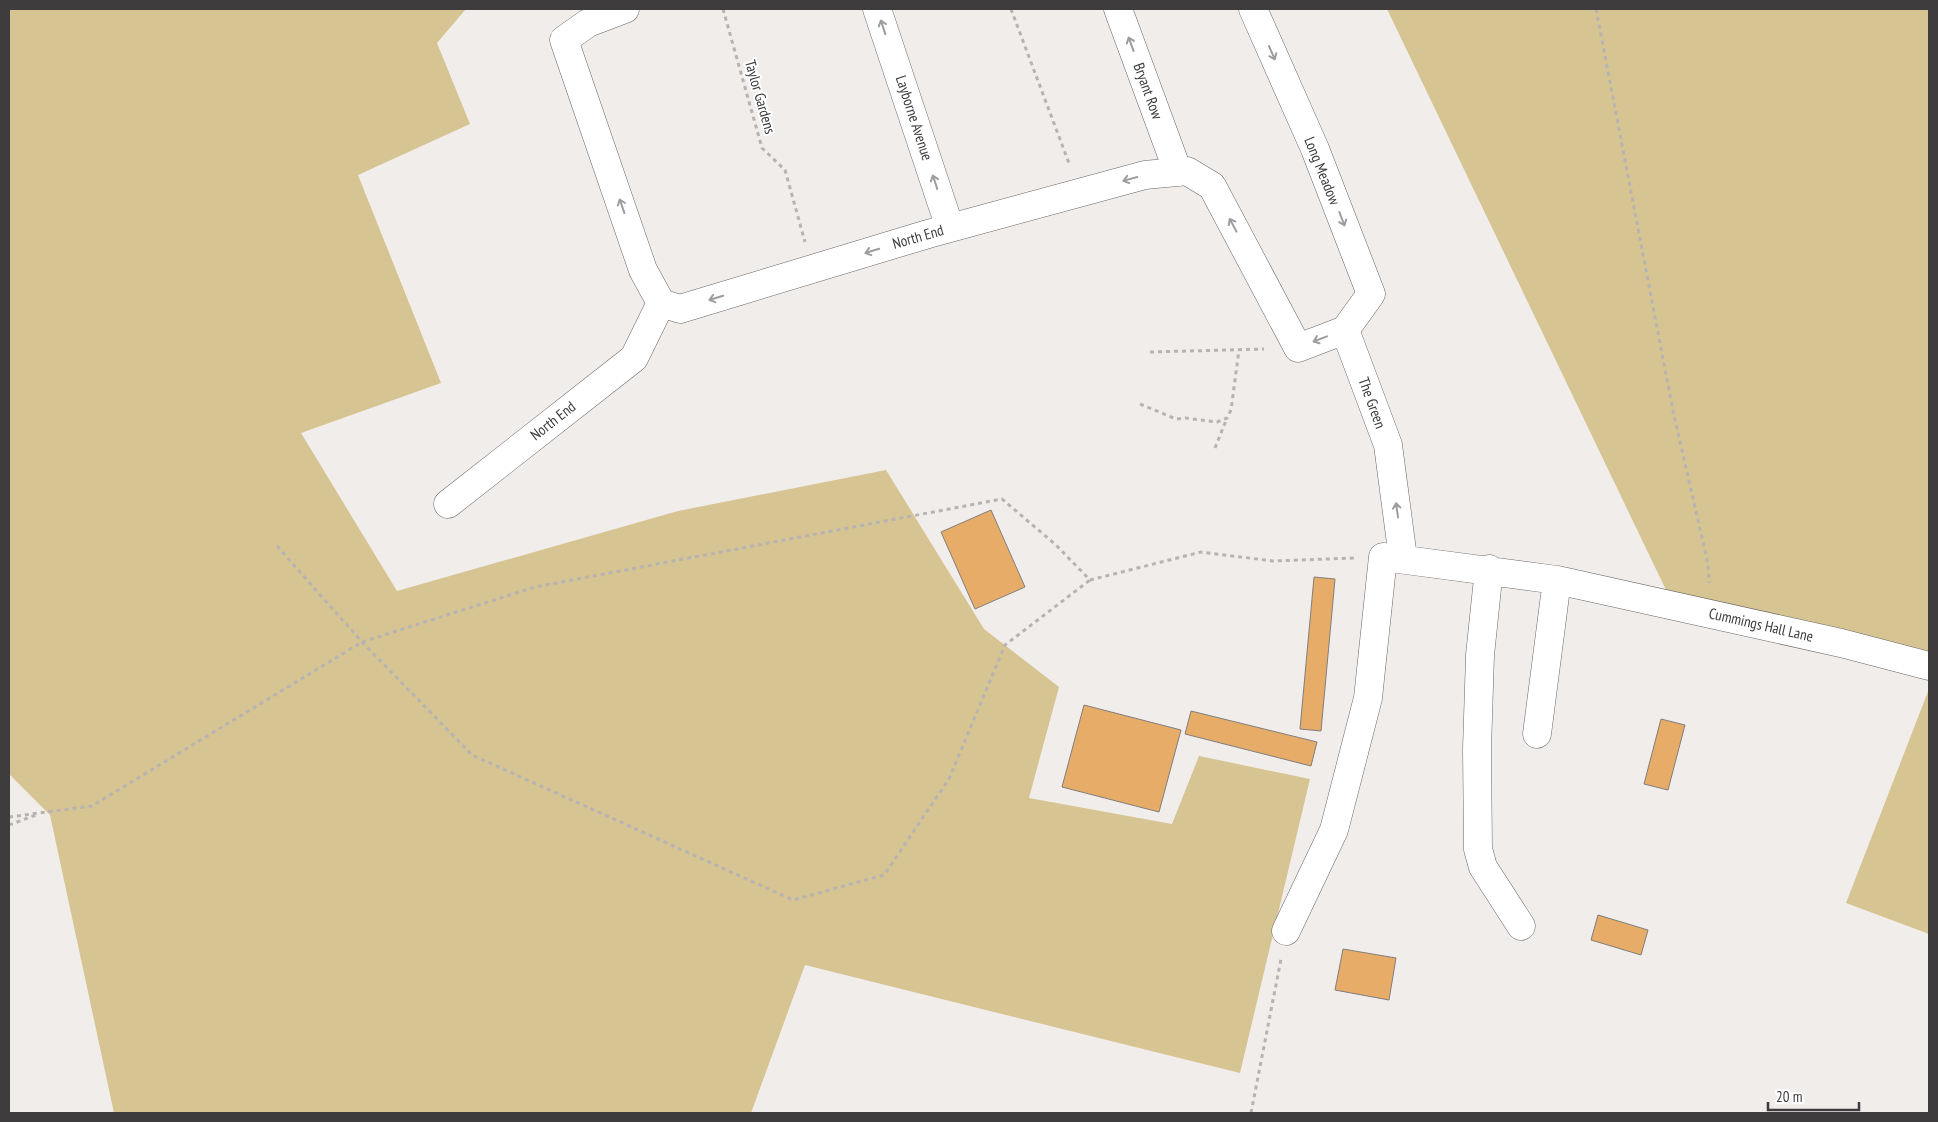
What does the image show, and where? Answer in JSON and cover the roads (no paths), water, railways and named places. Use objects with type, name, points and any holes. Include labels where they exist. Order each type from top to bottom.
[{"type":"street","points":[[625,9],[588,22],[564,40],[643,270],[661,303]]},
{"type":"street","name":"Layborne Avenue","points":[[877,9],[950,228]]},
{"type":"street","name":"Bryant Row","points":[[1118,9],[1178,172]]},
{"type":"street","name":"Long Meadow","points":[[1253,9],[1314,149],[1371,294],[1345,330]]},
{"type":"street","points":[[1178,172],[1187,171],[1212,186],[1298,348],[1345,330]]},
{"type":"street","name":"North End","points":[[448,504],[634,358],[661,303],[680,309],[950,228],[1145,175],[1178,172]]},
{"type":"street","name":"The Green","points":[[1286,931],[1337,820],[1368,698],[1393,557],[1388,445],[1345,330]]},
{"type":"street","points":[[1393,557],[1557,580],[1537,734]]},
{"type":"street","points":[[1488,570],[1480,654],[1477,749],[1478,848],[1484,867],[1521,926]]},
{"type":"street","name":"Cummings Hall Lane","points":[[1557,580],[1841,643],[1929,666]]}]
